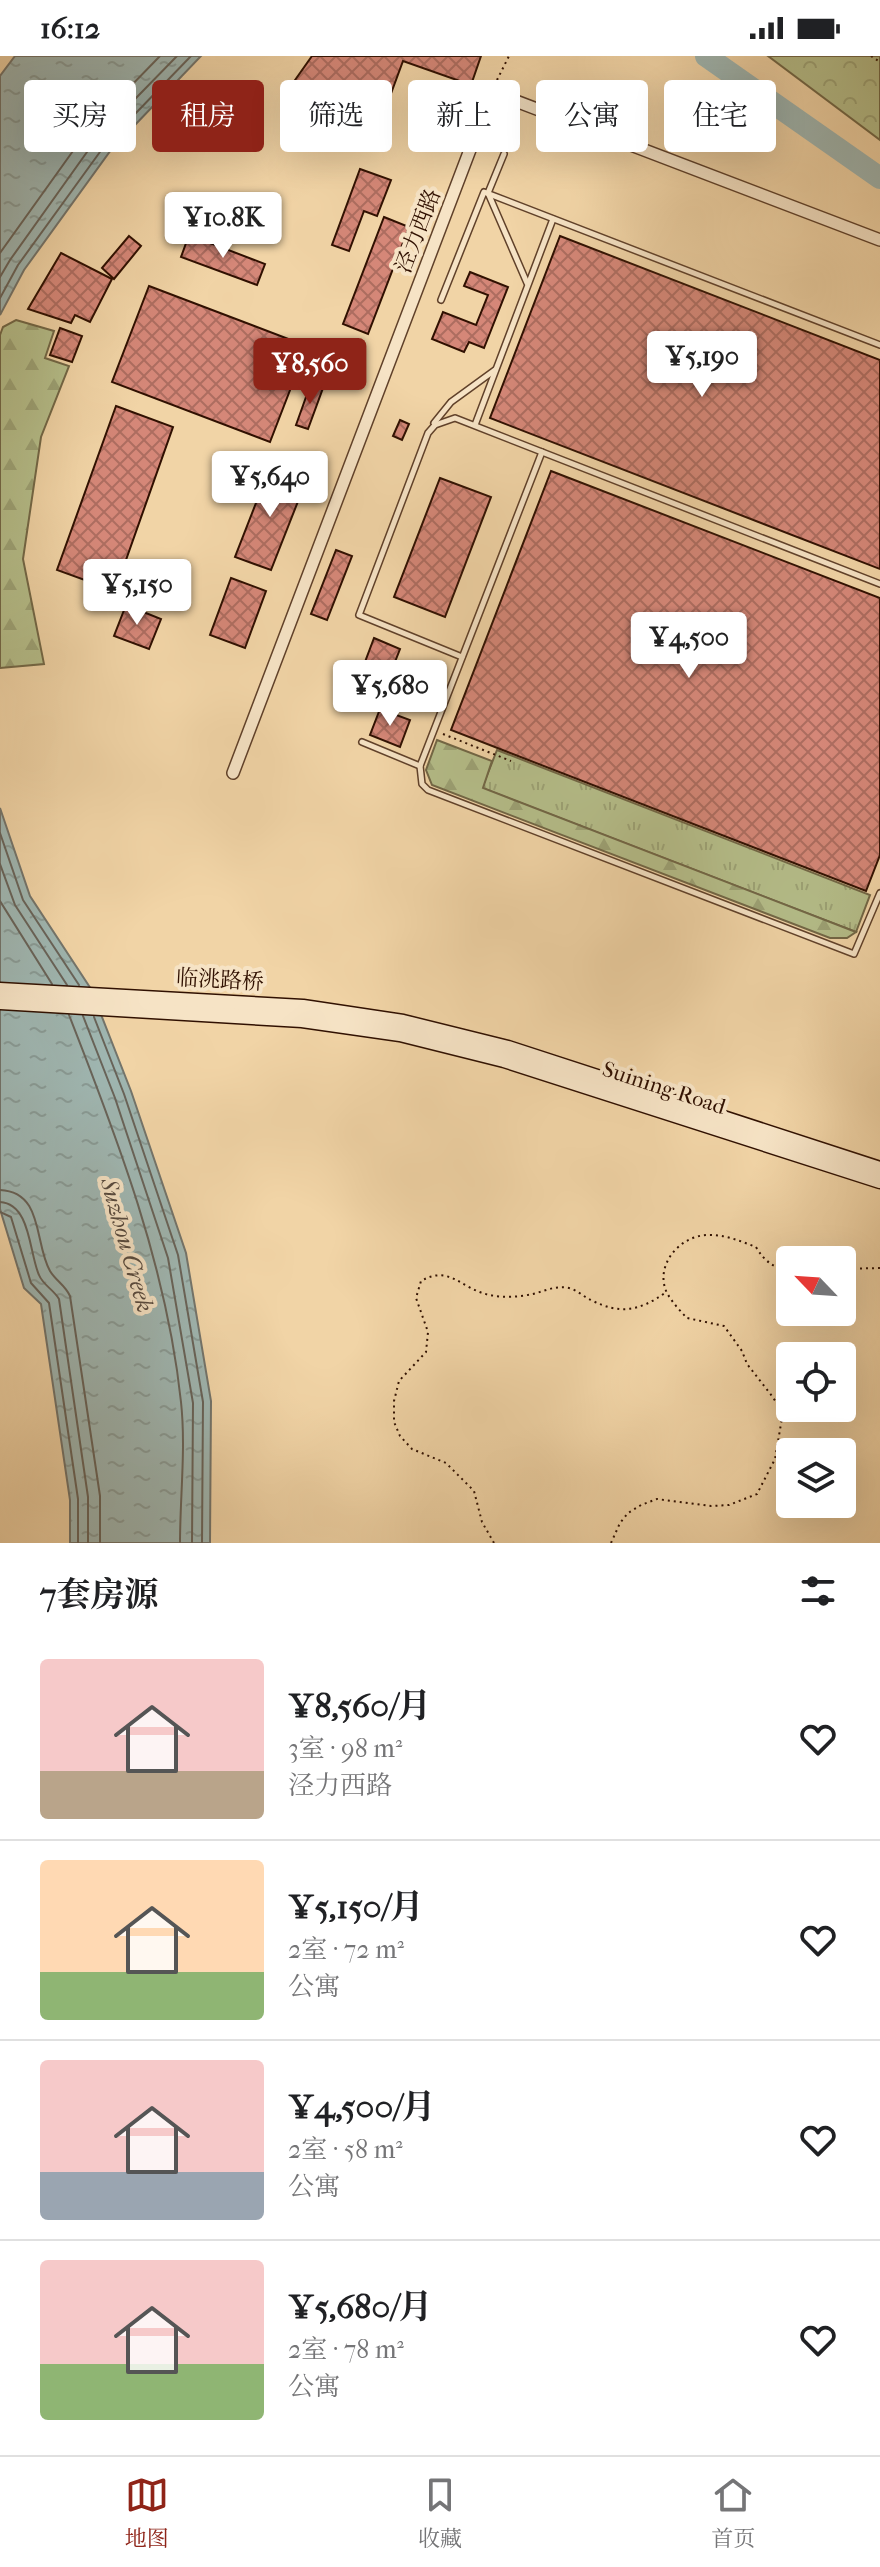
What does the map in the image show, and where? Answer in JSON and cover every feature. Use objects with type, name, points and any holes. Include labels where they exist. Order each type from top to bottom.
[{"type":"main road","name":"临洮路桥","points":[[0,990],[303,1007],[369,1016],[434,1035]]},
{"type":"main road","name":"临洮路桥","points":[[0,1002],[302,1020],[434,1035]]},
{"type":"main road","name":"Suining Road","points":[[434,1035],[554,1063],[880,1169]]},
{"type":"main road","name":"Suining Road","points":[[434,1035],[880,1181]]},
{"type":"street","points":[[520,102],[880,240]]},
{"type":"street","name":"泾力西路","points":[[233,773],[469,152]]},
{"type":"lane","points":[[504,154],[488,193],[528,284]]},
{"type":"lane","points":[[441,300],[484,192],[880,345]]},
{"type":"lane","points":[[475,425],[553,219]]},
{"type":"lane","points":[[463,657],[359,615],[428,433],[451,402],[496,369]]},
{"type":"lane","points":[[428,433],[435,425],[455,418],[880,584]]},
{"type":"lane","points":[[542,452],[420,766],[422,784],[428,790],[854,954],[880,893]]},
{"type":"lane","points":[[362,742],[420,766]]},
{"type":"lane","points":[[871,915],[880,918]]},
{"type":"path","points":[[498,80],[509,56]]},
{"type":"path","points":[[871,56],[880,62]]},
{"type":"path","points":[[434,730],[511,761]]},
{"type":"path","points":[[611,1543],[620,1523],[641,1505],[657,1499],[711,1506],[729,1505],[757,1494],[769,1474],[780,1438],[780,1408],[747,1364],[734,1337],[724,1326],[687,1318],[666,1292],[663,1276],[666,1262],[678,1247],[688,1239],[706,1235],[726,1236],[756,1247],[762,1258],[776,1267]]},
{"type":"path","points":[[856,1269],[880,1268]]},
{"type":"path","points":[[494,1543],[482,1522],[474,1491],[446,1463],[412,1449],[400,1436],[394,1422],[394,1401],[399,1381],[426,1352],[428,1332],[416,1298],[421,1281],[432,1275],[451,1276],[475,1291],[511,1297],[556,1287],[571,1289],[612,1310],[630,1311],[648,1305],[666,1292]]},
{"type":"green space","points":[[768,56],[880,56],[880,140]]},
{"type":"green space","points":[[16,320],[54,331],[45,358],[69,366],[41,437],[23,559],[44,664],[0,668],[0,335],[3,327]]},
{"type":"green space","points":[[437,740],[492,761],[483,788],[856,932],[847,938],[830,938],[432,785],[426,770]]},
{"type":"green space","points":[[497,750],[870,895],[856,932],[482,788]]},
{"type":"water","points":[[15,56],[201,56],[178,80],[152,80],[152,107],[136,124],[136,80],[24,80],[24,152],[110,152],[24,270],[0,315],[0,76]]},
{"type":"water","name":"Suzhou Creek","points":[[0,808],[30,896],[91,989],[131,1091],[186,1253],[211,1401],[210,1543],[70,1543],[70,1500],[41,1304],[24,1288],[0,1209]]},
{"type":"building","points":[[312,56],[481,56],[473,80],[457,80],[403,61],[392,91],[392,80],[295,80]]},
{"type":"building","points":[[360,169],[391,180],[377,216],[364,211],[349,251],[332,245]]},
{"type":"building","points":[[384,217],[409,227],[368,334],[343,324]]},
{"type":"building","points":[[189,235],[265,264],[257,285],[181,257]]},
{"type":"building","points":[[129,236],[141,246],[114,279],[102,268]]},
{"type":"building","points":[[560,236],[880,360],[880,569],[490,418]]},
{"type":"building","points":[[61,253],[112,279],[90,322],[75,315],[71,323],[28,309]]},
{"type":"building","points":[[470,272],[508,287],[484,348],[469,342],[464,352],[432,339],[443,312],[476,325],[488,295],[464,286]]},
{"type":"building","points":[[149,286],[307,346],[270,442],[112,382]]},
{"type":"building","points":[[60,328],[82,336],[72,362],[50,355]]},
{"type":"building","points":[[311,383],[323,388],[308,429],[296,425]]},
{"type":"building","points":[[116,406],[173,427],[115,591],[57,570]]},
{"type":"building","points":[[400,420],[409,424],[402,440],[393,436]]},
{"type":"building","points":[[270,467],[306,481],[271,570],[235,557]]},
{"type":"building","points":[[551,471],[880,598],[880,855],[866,891],[451,730]]},
{"type":"building","points":[[440,478],[491,497],[445,617],[394,597]]},
{"type":"building","points":[[336,550],[352,556],[327,620],[311,614]]},
{"type":"building","points":[[231,578],[266,591],[245,648],[210,635]]},
{"type":"building","points":[[126,605],[161,619],[149,649],[114,636]]},
{"type":"building","points":[[374,638],[400,649],[391,672],[365,662]]},
{"type":"building","points":[[380,709],[410,720],[400,747],[370,735]]},
{"type":"waterway","points":[[706,56],[880,178]]}]
